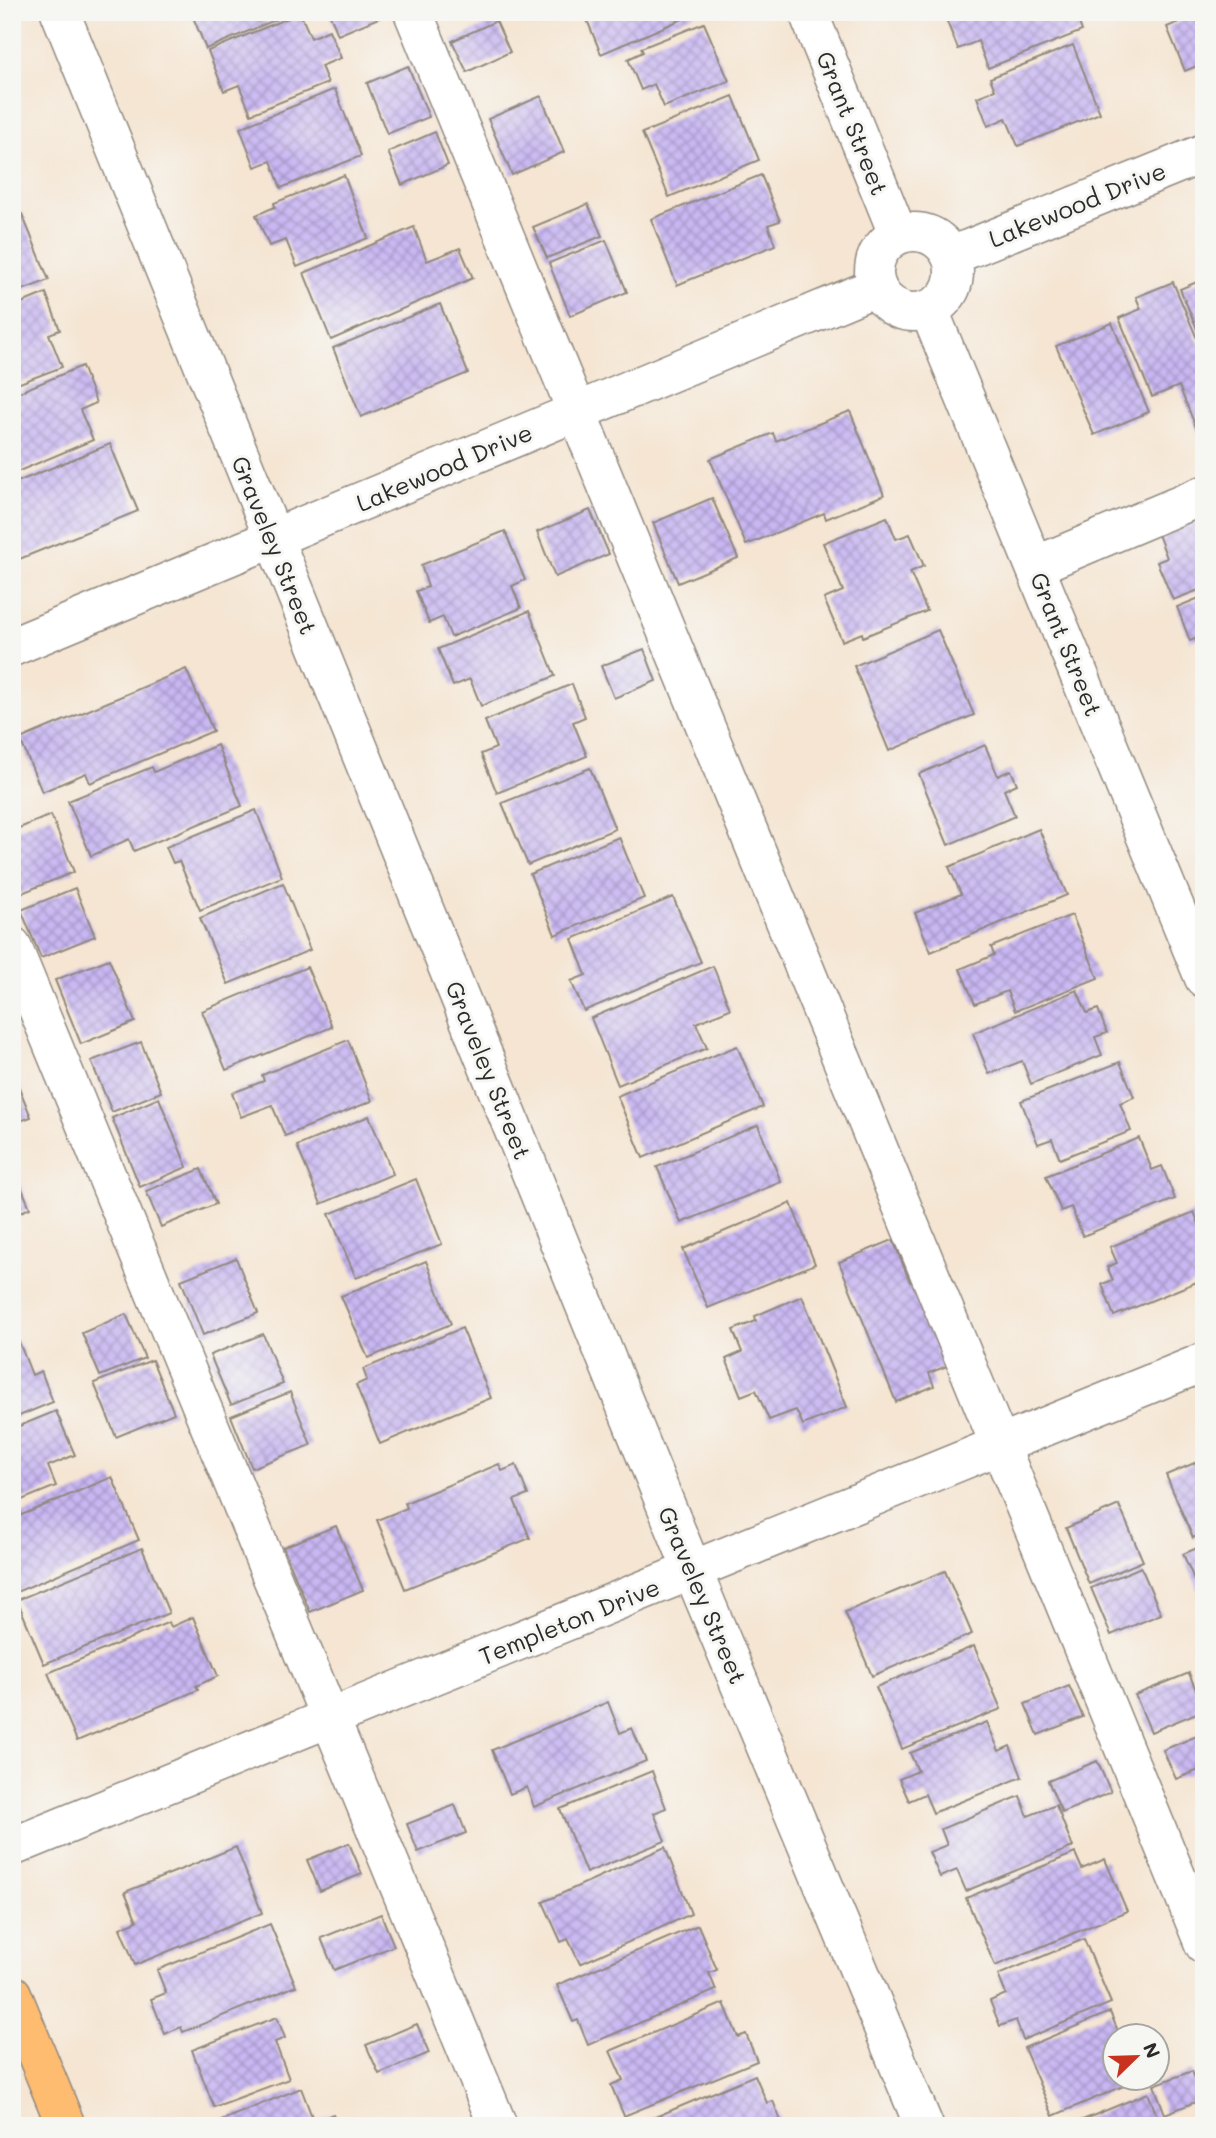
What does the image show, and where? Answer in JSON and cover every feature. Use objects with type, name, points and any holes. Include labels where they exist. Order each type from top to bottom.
[{"type":"main road","points":[[12,1994],[66,2126]]},
{"type":"street","name":"Graveley Street","points":[[60,12],[693,1572],[924,2126]]},
{"type":"street","points":[[413,12],[1204,1944]]},
{"type":"street","name":"Grant Street","points":[[808,12],[898,234]]},
{"type":"street","name":"Lakewood Drive","points":[[951,256],[1204,153]]},
{"type":"street","points":[[898,234],[929,234],[943,243],[951,256],[955,269],[949,294],[929,310],[914,313],[898,310],[885,301],[876,288],[874,272],[877,257],[886,244],[898,234]]},
{"type":"street","name":"Lakewood Drive","points":[[12,647],[876,288]]},
{"type":"street","name":"Grant Street","points":[[929,310],[1204,978]]},
{"type":"street","points":[[1035,566],[1204,495]]},
{"type":"street","points":[[12,946],[498,2126]]},
{"type":"street","name":"Templeton Drive","points":[[12,1847],[1204,1362]]},
{"type":"building","points":[[191,12],[294,12],[206,49]]},
{"type":"building","points":[[329,12],[379,12],[381,17],[338,35]]},
{"type":"building","points":[[605,12],[699,12],[601,54],[587,20]]},
{"type":"building","points":[[943,12],[1075,12],[1082,31],[988,68],[978,41],[958,49]]},
{"type":"building","points":[[300,13],[311,38],[329,30],[341,58],[321,66],[328,83],[251,114],[239,85],[224,91],[208,51]]},
{"type":"building","points":[[1195,15],[1204,35],[1204,63],[1185,71],[1167,27]]},
{"type":"building","points":[[496,21],[510,52],[467,72],[452,41]]},
{"type":"building","points":[[704,23],[729,81],[664,107],[654,84],[641,90],[628,59],[643,52],[641,48]]},
{"type":"building","points":[[1073,45],[1100,113],[1018,146],[1006,118],[988,126],[977,97],[995,90],[990,78]]},
{"type":"building","points":[[408,66],[429,117],[387,134],[367,83]]},
{"type":"building","points":[[335,89],[361,156],[281,188],[271,161],[255,167],[240,128]]},
{"type":"building","points":[[541,96],[564,152],[512,175],[488,119]]},
{"type":"building","points":[[733,96],[759,160],[669,197],[642,133]]},
{"type":"building","points":[[435,132],[448,165],[402,185],[388,152]]},
{"type":"building","points":[[344,175],[368,238],[297,267],[286,240],[269,246],[256,215],[275,207],[274,203]]},
{"type":"building","points":[[761,175],[780,221],[768,225],[775,245],[677,285],[651,219]]},
{"type":"building","points":[[588,204],[602,236],[547,258],[533,227]]},
{"type":"building","points":[[22,214],[49,280],[12,294],[12,218]]},
{"type":"building","points":[[414,227],[427,261],[460,248],[473,278],[331,340],[304,273]]},
{"type":"building","points":[[606,240],[627,292],[570,316],[549,263]]},
{"type":"building","points":[[1204,279],[1204,345],[1180,289]]},
{"type":"building","points":[[1173,282],[1204,355],[1204,435],[1200,437],[1179,386],[1152,397],[1119,318],[1141,309],[1136,297]]},
{"type":"building","points":[[46,293],[60,330],[49,334],[62,367],[12,386],[12,307]]},
{"type":"building","points":[[440,304],[468,373],[361,417],[333,348]]},
{"type":"building","points":[[1112,323],[1149,412],[1094,435],[1056,346]]},
{"type":"building","points":[[82,366],[96,403],[80,410],[93,440],[12,474],[12,395]]},
{"type":"building","points":[[850,411],[884,495],[826,519],[824,513],[746,545],[710,459],[773,433],[776,441]]},
{"type":"building","points":[[110,444],[138,511],[12,562],[12,484]]},
{"type":"building","points":[[712,498],[738,558],[678,583],[653,523]]},
{"type":"building","points":[[590,510],[609,554],[555,577],[537,532]]},
{"type":"building","points":[[1204,510],[1204,588],[1173,600],[1157,562],[1167,558],[1156,529]]},
{"type":"building","points":[[887,517],[896,539],[910,534],[924,566],[910,572],[927,611],[863,637],[862,633],[842,641],[824,599],[843,591],[823,543]]},
{"type":"building","points":[[505,531],[525,580],[512,586],[521,608],[451,637],[443,617],[429,623],[416,591],[428,587],[421,565]]},
{"type":"building","points":[[1204,596],[1203,647],[1200,637],[1190,641],[1177,607]]},
{"type":"building","points":[[529,611],[555,676],[481,706],[470,679],[453,686],[438,649]]},
{"type":"building","points":[[938,630],[974,715],[889,751],[854,666]]},
{"type":"building","points":[[644,649],[656,681],[614,698],[601,666]]},
{"type":"building","points":[[186,669],[213,731],[90,783],[86,773],[42,792],[20,739]]},
{"type":"building","points":[[572,684],[585,717],[573,722],[587,756],[497,793],[481,754],[496,748],[485,721]]},
{"type":"building","points":[[217,745],[242,806],[134,851],[129,839],[91,856],[68,801],[152,767],[154,772]]},
{"type":"building","points":[[985,745],[998,776],[1011,770],[1017,784],[1004,790],[1015,816],[948,845],[919,774]]},
{"type":"building","points":[[590,768],[615,829],[528,865],[502,803]]},
{"type":"building","points":[[256,810],[282,877],[200,910],[179,861],[173,863],[166,847]]},
{"type":"building","points":[[51,815],[74,872],[17,895],[12,883],[12,831]]},
{"type":"building","points":[[1039,829],[1067,895],[931,952],[915,913],[961,894],[949,867]]},
{"type":"building","points":[[619,837],[644,898],[555,935],[530,874]]},
{"type":"building","points":[[283,883],[310,950],[228,984],[200,918]]},
{"type":"building","points":[[75,888],[95,936],[41,958],[21,910]]},
{"type":"building","points":[[673,897],[701,962],[584,1011],[571,981],[586,975],[572,939]]},
{"type":"building","points":[[1072,915],[1098,978],[1015,1011],[1007,991],[975,1004],[960,969],[994,955],[991,947]]},
{"type":"building","points":[[109,959],[135,1022],[81,1044],[55,980]]},
{"type":"building","points":[[713,966],[730,1009],[696,1023],[707,1048],[618,1085],[591,1018]]},
{"type":"building","points":[[307,967],[332,1027],[226,1070],[202,1011]]},
{"type":"building","points":[[1077,990],[1087,1013],[1098,1009],[1107,1033],[1095,1037],[1102,1055],[1031,1084],[1022,1061],[989,1074],[973,1033]]},
{"type":"building","points":[[348,1040],[372,1101],[285,1136],[272,1105],[241,1117],[232,1093],[264,1081],[262,1075]]},
{"type":"building","points":[[141,1042],[161,1092],[112,1112],[91,1061]]},
{"type":"building","points":[[737,1046],[763,1107],[643,1158],[617,1096]]},
{"type":"building","points":[[1120,1062],[1134,1097],[1120,1103],[1131,1131],[1060,1159],[1052,1139],[1038,1144],[1021,1101]]},
{"type":"building","points":[[18,1085],[31,1117],[12,1124],[12,1088]]},
{"type":"building","points":[[159,1098],[187,1167],[140,1187],[112,1118]]},
{"type":"building","points":[[369,1116],[393,1174],[321,1204],[297,1146]]},
{"type":"building","points":[[758,1125],[781,1182],[681,1223],[657,1167]]},
{"type":"building","points":[[1139,1138],[1152,1170],[1162,1166],[1175,1199],[1083,1236],[1071,1207],[1061,1211],[1046,1176]]},
{"type":"building","points":[[12,1165],[30,1208],[12,1216]]},
{"type":"building","points":[[201,1169],[216,1204],[161,1227],[146,1191]]},
{"type":"building","points":[[416,1179],[442,1244],[356,1278],[329,1214]]},
{"type":"building","points":[[791,1203],[815,1264],[708,1308],[683,1249]]},
{"type":"building","points":[[1194,1212],[1204,1235],[1204,1279],[1114,1316],[1102,1284],[1113,1280],[1107,1267],[1117,1263],[1110,1247]]},
{"type":"building","points":[[893,1240],[910,1282],[925,1276],[960,1361],[929,1373],[934,1386],[896,1402],[839,1262]]},
{"type":"building","points":[[236,1258],[258,1313],[203,1335],[181,1280]]},
{"type":"building","points":[[426,1261],[451,1324],[368,1358],[341,1296]]},
{"type":"building","points":[[802,1296],[847,1407],[803,1425],[796,1410],[769,1420],[756,1390],[741,1396],[726,1359],[742,1352],[733,1330],[756,1321],[755,1316]]},
{"type":"building","points":[[126,1314],[145,1358],[100,1376],[82,1333]]},
{"type":"building","points":[[462,1328],[491,1398],[380,1444],[356,1385],[367,1380],[363,1369]]},
{"type":"building","points":[[263,1334],[283,1384],[231,1405],[210,1355]]},
{"type":"building","points":[[19,1342],[32,1375],[41,1371],[53,1402],[12,1419],[12,1345]]},
{"type":"building","points":[[152,1360],[174,1413],[116,1437],[94,1383]]},
{"type":"building","points":[[290,1392],[311,1445],[252,1468],[231,1416]]},
{"type":"building","points":[[56,1411],[75,1455],[48,1466],[56,1486],[12,1504],[12,1429]]},
{"type":"building","points":[[1204,1459],[1204,1533],[1193,1538],[1166,1475]]},
{"type":"building","points":[[499,1464],[502,1471],[516,1465],[528,1495],[514,1500],[530,1538],[405,1589],[377,1520],[407,1508],[405,1503]]},
{"type":"building","points":[[112,1477],[139,1540],[14,1593],[12,1519]]},
{"type":"building","points":[[1119,1505],[1143,1561],[1089,1584],[1066,1528]]},
{"type":"building","points":[[336,1526],[363,1590],[310,1612],[283,1547]]},
{"type":"building","points":[[1204,1545],[1204,1602],[1183,1554]]},
{"type":"building","points":[[142,1548],[169,1613],[44,1664],[17,1600]]},
{"type":"building","points":[[1141,1567],[1161,1614],[1111,1635],[1091,1588]]},
{"type":"building","points":[[945,1571],[972,1634],[872,1676],[845,1612]]},
{"type":"building","points":[[193,1617],[218,1676],[196,1686],[198,1690],[77,1741],[48,1673],[169,1622],[171,1627]]},
{"type":"building","points":[[974,1646],[1001,1709],[902,1749],[876,1687]]},
{"type":"building","points":[[1189,1673],[1204,1710],[1151,1732],[1135,1695]]},
{"type":"building","points":[[1069,1686],[1083,1717],[1038,1735],[1025,1704]]},
{"type":"building","points":[[608,1702],[620,1733],[632,1728],[646,1761],[534,1807],[527,1787],[510,1794],[492,1750]]},
{"type":"building","points":[[987,1722],[999,1751],[1010,1746],[1022,1777],[933,1813],[925,1794],[909,1801],[899,1779],[918,1771],[910,1753]]},
{"type":"building","points":[[1204,1733],[1204,1768],[1176,1779],[1163,1750]]},
{"type":"building","points":[[1097,1761],[1111,1792],[1062,1813],[1048,1781]]},
{"type":"building","points":[[652,1771],[666,1808],[654,1813],[665,1841],[586,1873],[560,1809]]},
{"type":"building","points":[[1020,1796],[1028,1816],[1056,1805],[1073,1847],[966,1891],[957,1870],[940,1877],[929,1852],[947,1845],[941,1829]]},
{"type":"building","points":[[455,1805],[466,1833],[418,1852],[407,1824]]},
{"type":"building","points":[[349,1843],[362,1874],[320,1891],[307,1860]]},
{"type":"building","points":[[236,1847],[262,1913],[135,1965],[120,1928],[137,1921],[125,1892]]},
{"type":"building","points":[[665,1847],[691,1914],[580,1964],[568,1939],[561,1942],[543,1902]]},
{"type":"building","points":[[1075,1853],[1082,1869],[1105,1859],[1127,1911],[995,1966],[966,1898]]},
{"type":"building","points":[[381,1914],[394,1946],[334,1970],[321,1938]]},
{"type":"building","points":[[270,1924],[296,1986],[183,2032],[181,2027],[165,2034],[151,1999],[166,1993],[157,1970]]},
{"type":"building","points":[[698,1925],[717,1970],[709,1973],[716,1990],[588,2045],[578,2020],[573,2022],[557,1985]]},
{"type":"building","points":[[1084,1939],[1111,2003],[1023,2040],[1016,2020],[1000,2026],[990,2001],[1006,1994],[998,1975]]},
{"type":"building","points":[[724,2003],[738,2037],[746,2034],[757,2061],[624,2116],[611,2085],[623,2080],[610,2051]]},
{"type":"building","points":[[1110,2012],[1114,2022],[1100,2022],[1100,2092],[1109,2092],[1053,2116],[1024,2048]]},
{"type":"building","points":[[277,2017],[285,2038],[275,2042],[289,2079],[214,2107],[192,2050]]},
{"type":"building","points":[[417,2024],[429,2053],[379,2074],[366,2045]]},
{"type":"building","points":[[1192,2071],[1203,2099],[1165,2114],[1157,2092],[1170,2092],[1170,2079]]},
{"type":"building","points":[[755,2075],[767,2103],[773,2101],[783,2126],[634,2126]]},
{"type":"building","points":[[301,2088],[314,2122],[333,2114],[339,2126],[207,2126]]},
{"type":"building","points":[[1148,2093],[1161,2126],[1068,2126]]}]
